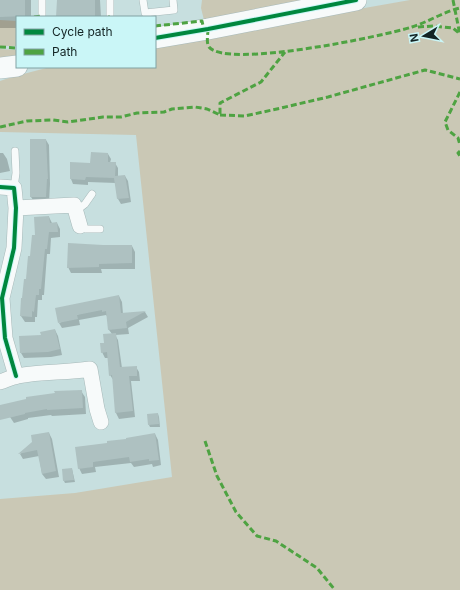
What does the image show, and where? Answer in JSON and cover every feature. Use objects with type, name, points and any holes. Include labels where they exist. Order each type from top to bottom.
[{"type":"street","points":[[156,38],[356,0]]},
{"type":"street","points":[[0,68],[16,66]]},
{"type":"street","points":[[7,187],[16,208],[14,248],[3,280],[2,298],[5,338],[16,376]]},
{"type":"street","points":[[16,208],[74,205],[80,226]]},
{"type":"street","points":[[0,382],[16,376],[42,373],[74,372],[90,369],[97,409],[101,422]]},
{"type":"lane","points":[[42,0],[42,16]]},
{"type":"lane","points":[[110,0],[110,16]]},
{"type":"lane","points":[[143,0],[145,13],[174,10],[173,0]]},
{"type":"lane","points":[[7,187],[16,173],[15,151]]},
{"type":"lane","points":[[76,211],[85,204],[92,194]]},
{"type":"lane","points":[[80,226],[86,229],[100,229]]},
{"type":"shaded area","points":[[202,0],[314,0],[204,20],[201,8]]},
{"type":"shaded area","points":[[410,0],[460,0],[460,590],[0,590],[0,499],[75,493],[172,477],[136,135],[0,132],[0,81],[46,68],[156,68],[156,45]]},
{"type":"shaded area","points":[[0,20],[16,21],[16,46],[0,46]]},
{"type":"shaded area","points":[[0,49],[16,50],[16,59],[0,61]]},
{"type":"building","points":[[0,0],[25,0],[25,16],[0,17]]},
{"type":"building","points":[[57,0],[95,0],[95,16],[56,16]]},
{"type":"building","points":[[30,139],[46,139],[48,179],[46,197],[30,197]]},
{"type":"building","points":[[91,152],[108,153],[108,162],[116,162],[115,176],[125,175],[129,198],[117,199],[114,178],[86,177],[85,180],[70,179],[70,162],[90,163]]},
{"type":"building","points":[[49,216],[50,223],[57,222],[58,232],[49,232],[47,249],[45,249],[41,289],[39,289],[39,295],[36,295],[32,317],[20,316],[21,298],[24,279],[26,279],[28,256],[30,256],[32,235],[35,235],[34,217]]},
{"type":"building","points":[[68,243],[132,245],[132,263],[99,264],[99,267],[67,268]]},
{"type":"building","points":[[119,295],[121,313],[146,311],[126,322],[127,328],[108,330],[106,311],[102,312],[102,310],[77,315],[78,319],[58,323],[55,308]]},
{"type":"building","points":[[55,329],[60,349],[48,352],[20,353],[19,336],[41,335],[40,332]]},
{"type":"building","points":[[116,333],[120,367],[137,366],[137,376],[129,376],[133,411],[115,413],[112,375],[109,376],[107,352],[101,353],[100,343],[104,343],[103,334]]},
{"type":"building","points":[[82,390],[83,408],[47,409],[0,420],[0,405],[26,399],[26,397],[55,393],[54,391]]},
{"type":"building","points":[[158,413],[159,424],[148,425],[147,414]]},
{"type":"building","points":[[49,432],[56,471],[42,474],[37,450],[18,454],[32,442],[31,435]]},
{"type":"building","points":[[155,433],[159,460],[149,461],[149,459],[130,462],[129,457],[93,462],[93,467],[78,469],[75,447],[107,443],[107,441]]},
{"type":"building","points":[[72,468],[74,480],[63,481],[62,469]]},
{"type":"marked path","points":[[453,0],[460,35]]},
{"type":"marked path","points":[[208,29],[207,41],[209,47],[221,53],[273,53],[340,43],[396,31],[418,25],[460,8]]},
{"type":"marked path","points":[[156,26],[202,21],[204,30]]},
{"type":"marked path","points":[[418,27],[433,26],[453,28],[460,34]]},
{"type":"marked path","points":[[0,47],[16,48]]},
{"type":"marked path","points":[[0,127],[27,121],[53,120],[68,122],[103,117],[121,117],[137,113],[164,112],[172,109],[195,107],[207,109],[220,115],[220,103],[261,82],[285,52]]},
{"type":"marked path","points":[[220,115],[245,116],[328,97],[425,70],[460,79]]},
{"type":"marked path","points":[[460,92],[445,122],[448,130],[458,138],[460,145]]},
{"type":"marked path","points":[[460,151],[458,153],[460,156]]},
{"type":"marked path","points":[[205,441],[217,476],[236,512],[257,536],[276,541],[317,568],[335,590]]},
{"type":"cycle path","points":[[156,38],[356,0]]},
{"type":"cycle path","points":[[0,187],[14,188],[16,208],[14,248],[2,298],[5,338],[16,376]]}]
